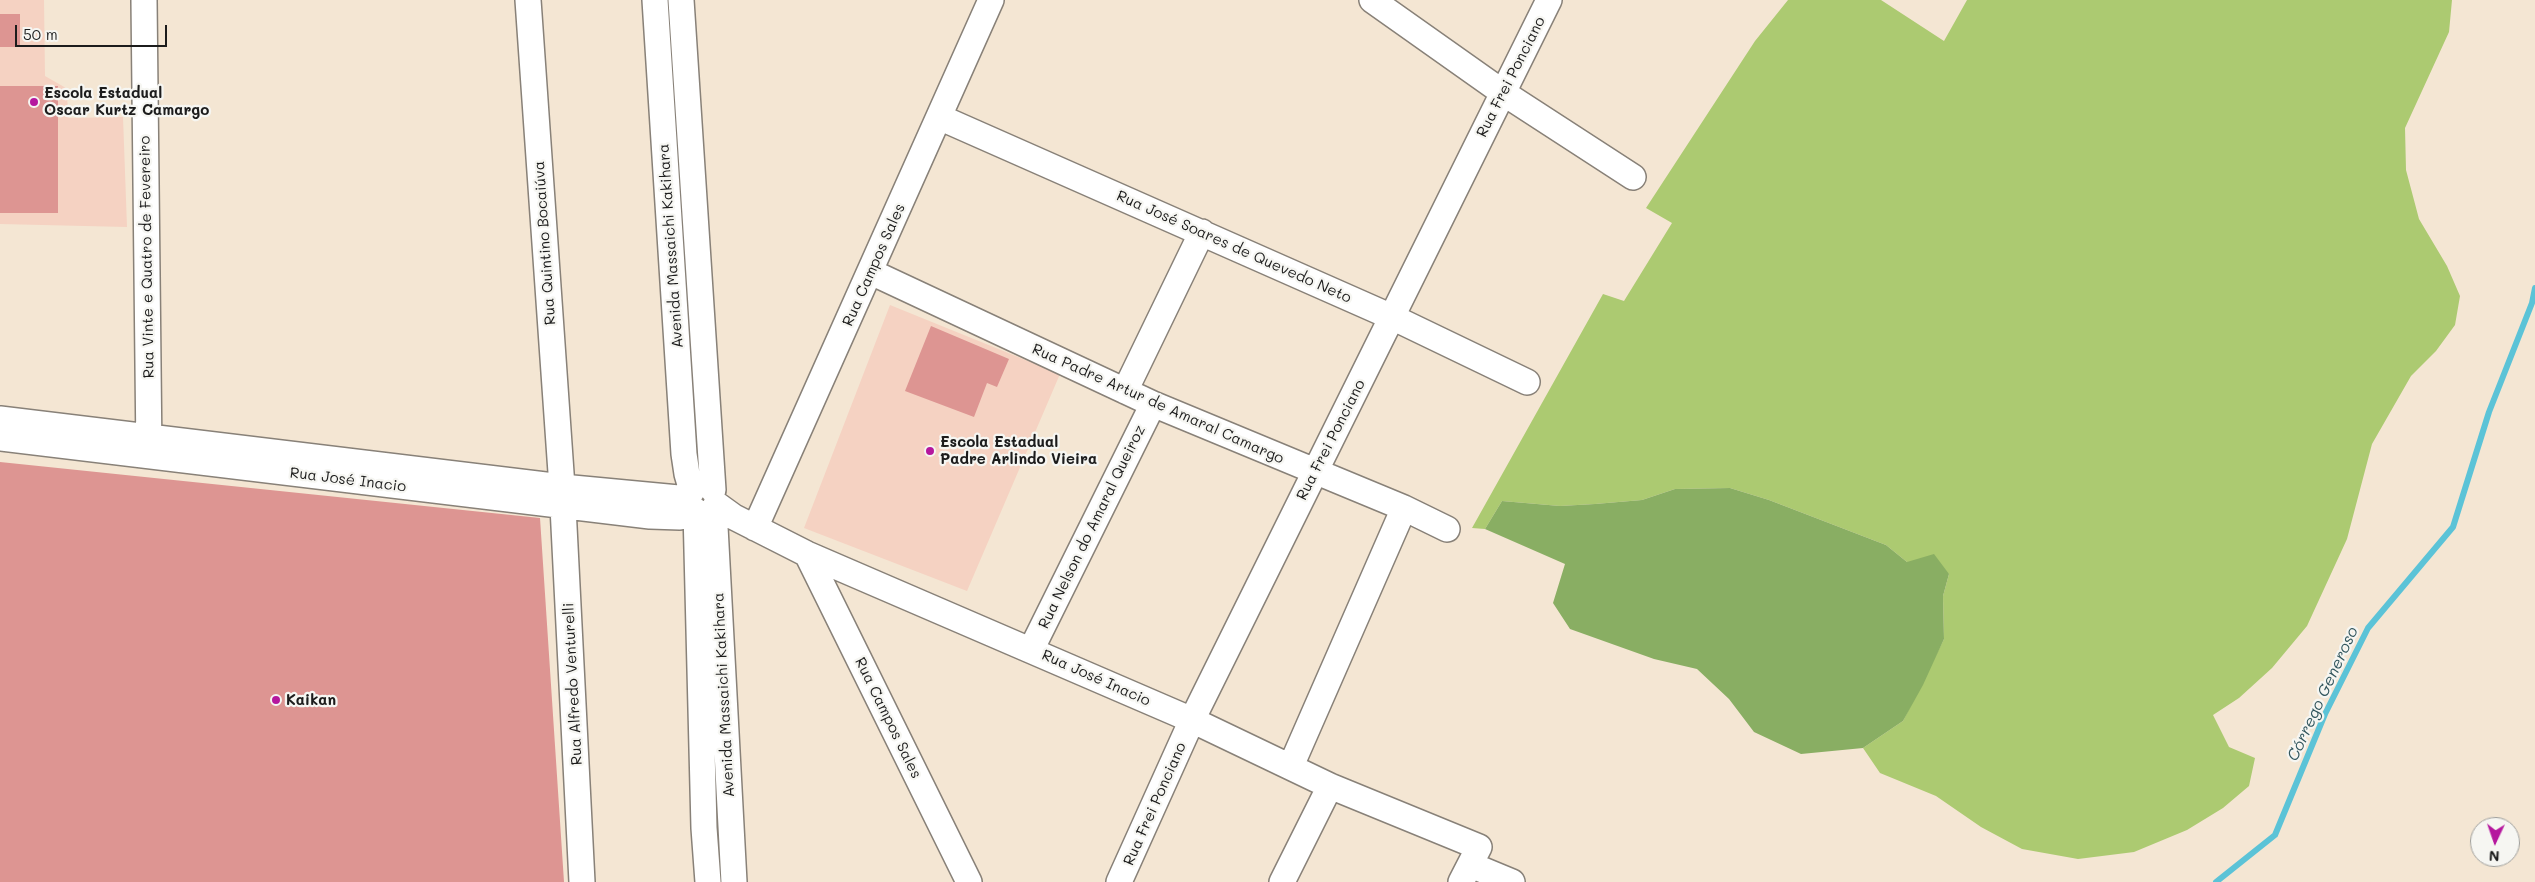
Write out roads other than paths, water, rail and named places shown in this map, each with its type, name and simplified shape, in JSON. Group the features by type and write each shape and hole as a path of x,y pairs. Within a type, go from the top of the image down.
{"street":[{"name":"Rua Vinte e Quatro de Fevereiro","path":"144,0 149,446"},
{"name":"Rua Quintino Bocaiúva","path":"528,0 563,497"},
{"name":"Avenida Massaichi Kakihara","path":"655,0 683,446 686,474 702,502 734,882"},
{"name":"Avenida Massaichi Kakihara","path":"681,0 708,442 702,502 704,828 708,882"},
{"name":"Rua Campos Sales","path":"755,528 991,0"},
{"path":"1372,0 1502,92 1633,177"},
{"name":"Rua Frei Ponciano","path":"1119,882 1192,720 1314,473 1394,318 1502,92 1549,0"},
{"name":"Rua José Soares de Quevedo Neto","path":"939,117 1394,318 1527,382"},
{"path":"1125,392 1202,232"},
{"name":"Rua Padre Artur de Amaral Camargo","path":"871,272 1125,392 1314,473 1404,508 1447,529"},
{"name":"Rua Nelson do Amaral Queiroz","path":"1031,650 1153,404"},
{"name":"Rua José Inacio","path":"0,419 149,446 563,497 702,502 807,554 1192,720 1291,766 1470,865 1512,882"},
{"name":"Rua José Inacio","path":"0,438 149,446"},
{"name":"Rua Alfredo Venturelli","path":"563,497 582,882"},
{"path":"1291,766 1404,508"},
{"name":"Rua Campos Sales","path":"807,554 969,882"},
{"path":"1282,882 1330,786"}],"waterway":[{"name":"Córrego Generoso","path":"2216,882 2275,835 2325,714 2368,628 2453,527 2489,412 2532,303 2535,288"}],"place":[{"name":"Escola Estadual Oscar Kurtz Camargo","path":"34,102"},
{"name":"Escola Estadual Padre Arlindo Vieira","path":"930,451"},
{"name":"Kaikan","path":"276,700"}]}
